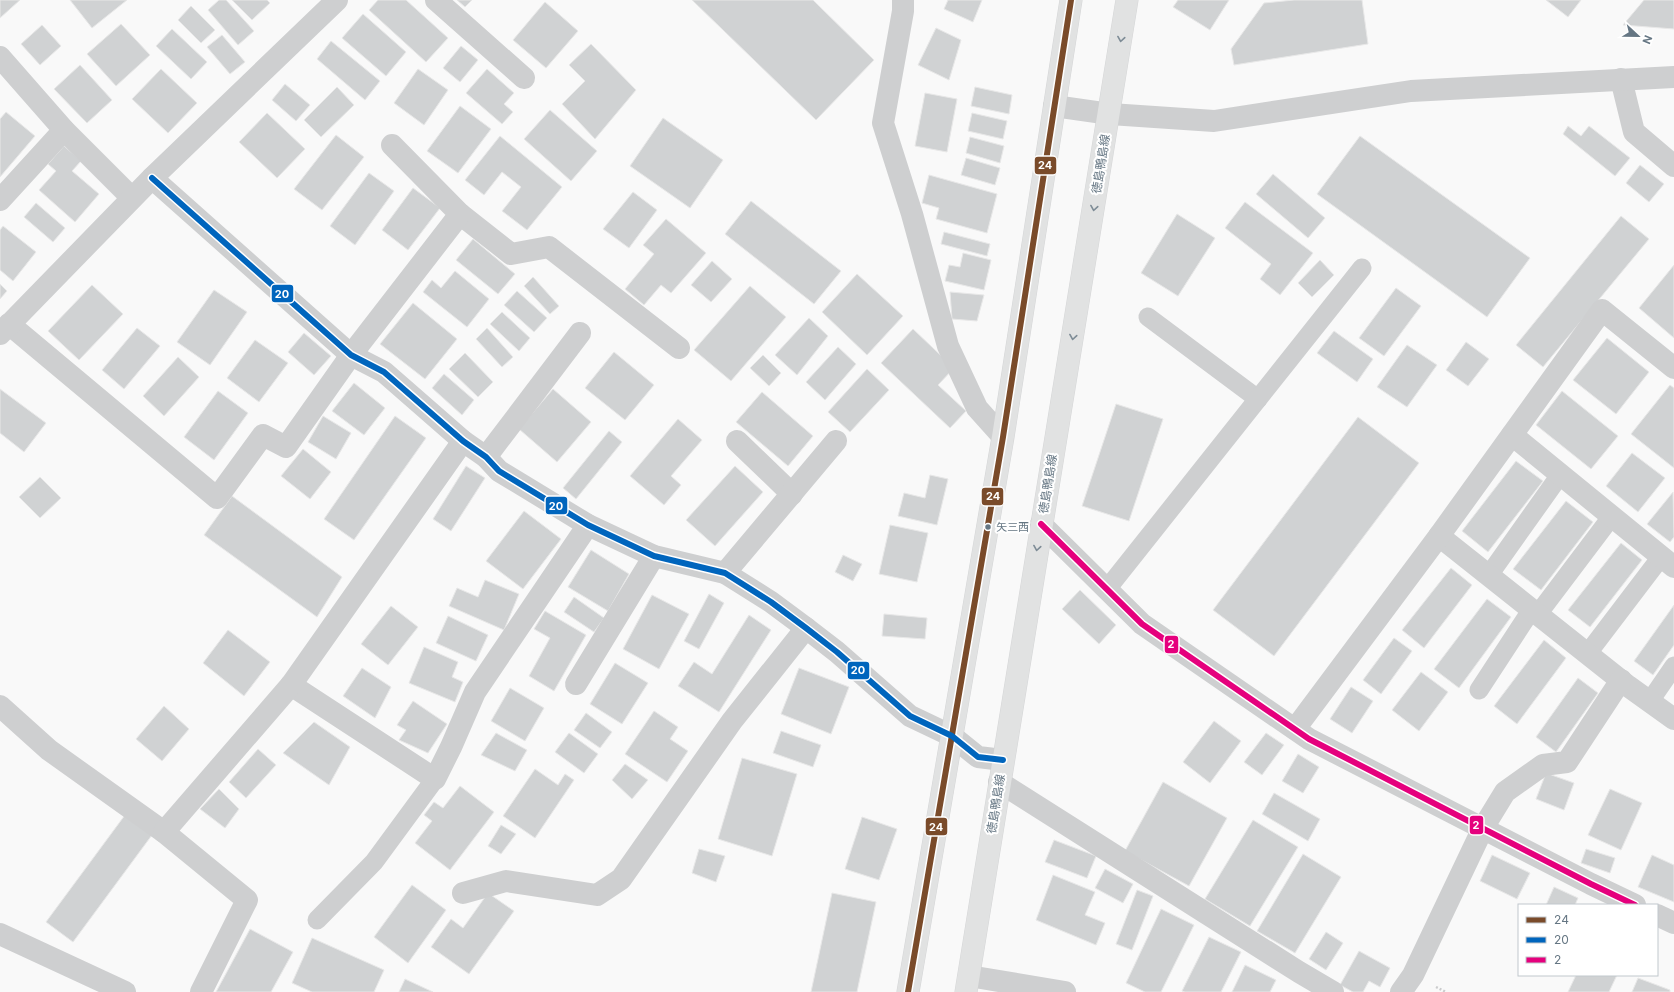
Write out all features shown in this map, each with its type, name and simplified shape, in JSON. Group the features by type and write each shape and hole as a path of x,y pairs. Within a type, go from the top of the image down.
{"main road":[{"path":"908,992 1003,438 1071,0"},
{"name":"徳島鴨島線","path":"967,984 1041,524 1110,114 1127,0"}],"street":[{"path":"337,0 152,178 5,329 217,498 263,435 286,447 351,355 460,214"},
{"path":"436,0 524,78"},
{"path":"903,0 903,11 883,123 912,214 948,346 977,408 1003,438"},
{"path":"0,57 64,130 132,198"},
{"path":"1054,106 1110,114 1214,121 1412,91 1674,77"},
{"path":"1621,79 1634,132 1674,166"},
{"path":"0,200 64,130"},
{"path":"392,145 460,214 511,254 549,247 679,348"},
{"path":"152,178 351,355 384,372 463,441 486,457 499,471 588,525 654,556 725,573 770,602 806,628 837,652 910,716 952,736 978,757 1003,760"},
{"path":"1295,729 1439,536 1602,310 1674,368"},
{"path":"486,457 580,333"},
{"path":"1512,435 1668,562"},
{"path":"164,832 291,685 463,441"},
{"path":"737,441 792,494"},
{"path":"725,573 836,441"},
{"path":"1041,524 1142,624 1309,738 1591,884 1633,904"},
{"path":"291,685 435,779 451,747 474,692 588,525"},
{"path":"1439,536 1621,680 1674,719"},
{"path":"576,684 654,556"},
{"path":"463,893 506,881 597,895 621,879 732,720 806,628"},
{"path":"1401,992 1413,975 1483,828 1505,792 1543,765 1567,762 1621,680"},
{"path":"0,706 49,750 164,832 246,900 201,992"},
{"path":"999,782 1333,992"},
{"path":"1658,915 1674,923"},
{"path":"0,934 125,992"},
{"path":"967,984 1066,992"}],"lane":[{"path":"1107,589 1362,268"},
{"path":"1148,316 1258,399"},
{"path":"1489,575 1560,475"},
{"path":"1479,690 1535,612 1612,516"},
{"path":"1588,653 1668,562"},
{"path":"1650,701 1674,666"},
{"path":"317,920 374,862 435,779"}],"building":[{"path":"0,0 20,0 0,18"},
{"path":"70,0 127,0 92,28"},
{"path":"219,0 226,0 254,31 238,45 208,10"},
{"path":"232,0 267,0 270,3 252,20"},
{"path":"378,0 406,0 448,38 426,62 369,10"},
{"path":"457,0 472,0 465,7"},
{"path":"692,0 813,0 874,60 816,120"},
{"path":"948,0 982,0 973,22 944,9"},
{"path":"1178,0 1229,0 1210,30 1173,7"},
{"path":"1294,0 1362,0 1368,44 1234,65 1231,49 1264,3"},
{"path":"1546,0 1581,0 1568,17"},
{"path":"1644,0 1674,0 1674,29 1623,25"},
{"path":"545,2 578,31 546,68 513,40"},
{"path":"191,6 215,30 201,43 178,20"},
{"path":"363,14 406,52 386,76 342,38"},
{"path":"121,24 150,55 116,86 87,54"},
{"path":"42,25 61,46 40,65 21,44"},
{"path":"936,28 961,40 949,80 918,65"},
{"path":"172,29 207,62 191,79 156,46"},
{"path":"222,35 245,62 230,74 207,47"},
{"path":"331,41 380,81 365,100 317,59"},
{"path":"591,44 636,90 595,139 562,104 585,81 569,65"},
{"path":"461,46 478,60 460,82 443,68"},
{"path":"80,65 112,100 87,123 54,89"},
{"path":"161,69 197,103 168,133 132,99"},
{"path":"418,69 448,90 424,125 394,103"},
{"path":"487,69 514,93 504,104 513,112 502,124 466,93"},
{"path":"285,84 310,105 296,121 272,100"},
{"path":"337,87 354,105 321,137 304,120"},
{"path":"975,87 1012,95 1009,114 971,106"},
{"path":"925,93 957,99 947,152 915,146"},
{"path":"460,106 491,129 458,173 427,151"},
{"path":"550,110 597,151 571,181 524,139"},
{"path":"6,112 35,136 0,177 0,119"},
{"path":"267,113 305,149 277,178 239,142"},
{"path":"972,113 1007,121 1003,139 968,131"},
{"path":"663,118 723,160 690,208 630,166"},
{"path":"1568,126 1581,136 1589,126 1630,158 1615,176 1563,134"},
{"path":"336,135 364,157 322,210 294,189"},
{"path":"500,136 562,187 527,230 502,211 521,187 502,172 484,195 465,180"},
{"path":"1360,136 1530,258 1487,317 1317,194"},
{"path":"970,137 1004,146 1000,163 966,153"},
{"path":"64,146 81,161 72,171 99,194 75,222 39,190 56,171 48,164"},
{"path":"966,158 1000,168 995,185 961,175"},
{"path":"1640,165 1664,184 1649,202 1626,183"},
{"path":"369,173 394,191 355,245 330,226"},
{"path":"1273,174 1325,218 1308,238 1256,194"},
{"path":"929,175 997,194 987,233 936,219 939,208 922,203"},
{"path":"413,188 440,208 408,250 382,230"},
{"path":"633,192 657,210 629,248 603,229"},
{"path":"751,201 841,271 814,304 725,234"},
{"path":"1245,202 1313,253 1280,295 1260,279 1271,264 1225,228"},
{"path":"36,203 65,228 53,242 24,217"},
{"path":"1177,214 1215,238 1178,296 1141,273"},
{"path":"1621,216 1649,239 1543,367 1516,345"},
{"path":"666,219 706,253 671,293 661,285 644,305 625,289 654,254 643,245"},
{"path":"3,226 36,252 13,281 0,270 0,230"},
{"path":"944,232 990,244 987,256 941,244"},
{"path":"473,239 515,274 498,294 456,260"},
{"path":"963,253 991,260 984,290 945,281 949,265 960,267"},
{"path":"1320,260 1334,275 1312,297 1298,283"},
{"path":"712,261 732,279 711,302 691,285"},
{"path":"1674,265 1674,338 1639,308"},
{"path":"455,271 489,299 467,327 423,292 432,280 441,288"},
{"path":"857,274 903,316 867,355 822,312"},
{"path":"533,277 559,306 550,314 524,286"},
{"path":"0,284 7,291 0,299"},
{"path":"92,285 123,314 79,360 48,331"},
{"path":"750,286 786,317 731,381 694,350"},
{"path":"1396,288 1421,306 1384,356 1359,338"},
{"path":"214,290 247,312 210,365 177,342"},
{"path":"517,291 547,318 534,332 504,305"},
{"path":"950,292 984,295 977,321 952,319"},
{"path":"413,303 457,339 425,379 380,344"},
{"path":"502,312 530,338 519,351 490,324"},
{"path":"809,318 828,336 797,375 775,355"},
{"path":"137,328 160,346 124,389 102,370"},
{"path":"487,328 513,357 502,367 476,339"},
{"path":"913,329 954,368 938,385 966,411 950,428 881,363"},
{"path":"1334,331 1373,359 1357,382 1317,353"},
{"path":"304,333 331,356 314,375 288,352"},
{"path":"1607,338 1649,372 1616,414 1573,380"},
{"path":"255,340 288,363 259,402 227,378"},
{"path":"1466,342 1489,359 1468,386 1446,370"},
{"path":"1407,345 1437,365 1407,407 1377,387"},
{"path":"838,347 856,364 825,400 806,382"},
{"path":"614,352 654,385 625,420 585,388"},
{"path":"465,353 493,382 478,397 449,369"},
{"path":"763,355 781,373 769,386 750,368"},
{"path":"178,357 199,377 164,416 143,396"},
{"path":"867,369 889,390 850,432 828,412"},
{"path":"444,374 474,400 462,415 432,388"},
{"path":"354,383 385,408 364,435 332,411"},
{"path":"1670,385 1674,388 1674,468 1631,434"},
{"path":"0,389 46,423 24,452 0,433"},
{"path":"553,389 591,422 557,462 519,429"},
{"path":"218,391 248,413 214,460 184,437"},
{"path":"1562,391 1618,436 1591,469 1536,425"},
{"path":"762,392 813,436 788,466 736,422"},
{"path":"1116,404 1163,419 1129,521 1082,506"},
{"path":"323,416 351,433 336,459 308,442"},
{"path":"395,416 426,438 354,540 324,519"},
{"path":"1358,417 1419,463 1274,656 1213,610"},
{"path":"678,419 702,440 671,476 681,485 664,505 630,476"},
{"path":"609,431 622,442 576,499 563,488"},
{"path":"303,449 331,472 310,499 281,476"},
{"path":"1632,453 1665,478 1638,512 1606,486"},
{"path":"1516,461 1543,481 1488,552 1462,531"},
{"path":"466,466 485,478 451,531 433,519"},
{"path":"735,466 763,492 715,546 686,520"},
{"path":"930,475 948,479 937,525 898,516 904,493 925,498"},
{"path":"40,477 61,498 40,518 19,497"},
{"path":"1673,492 1674,537 1670,542 1647,524"},
{"path":"232,496 342,577 317,617 204,535"},
{"path":"1566,501 1593,522 1541,590 1513,569"},
{"path":"524,511 561,539 523,589 486,561"},
{"path":"890,525 928,533 917,582 879,574"},
{"path":"1621,543 1642,560 1590,627 1568,610"},
{"path":"591,550 629,574 608,611 568,587"},
{"path":"843,555 862,564 853,581 835,572"},
{"path":"1451,568 1472,585 1424,648 1402,630"},
{"path":"485,580 519,594 504,630 449,606 457,588 478,597"},
{"path":"1080,590 1116,625 1099,644 1062,609"},
{"path":"709,594 724,603 699,649 684,641"},
{"path":"652,595 689,614 659,669 623,649"},
{"path":"574,597 604,618 594,632 564,612"},
{"path":"1487,599 1511,617 1459,688 1434,669"},
{"path":"1674,605 1674,645 1653,675 1634,661"},
{"path":"391,606 418,627 388,665 361,644"},
{"path":"545,611 586,635 554,691 529,676 550,638 534,629"},
{"path":"884,614 927,618 925,639 882,636"},
{"path":"749,615 771,630 719,712 678,686 694,662 712,674"},
{"path":"448,616 488,635 476,661 436,643"},
{"path":"228,630 270,662 244,696 203,663"},
{"path":"1394,638 1412,651 1381,694 1363,680"},
{"path":"1544,640 1566,658 1517,724 1494,706"},
{"path":"424,647 458,662 452,677 463,682 455,702 409,683"},
{"path":"615,663 648,683 622,724 590,704"},
{"path":"362,668 391,687 375,718 343,696"},
{"path":"799,668 849,687 831,734 781,714"},
{"path":"1421,672 1448,692 1419,731 1392,710"},
{"path":"1578,678 1598,693 1556,752 1536,737"},
{"path":"1351,687 1373,701 1352,733 1330,719"},
{"path":"510,688 544,708 525,741 491,721"},
{"path":"413,701 447,724 428,753 399,740 406,730 397,725"},
{"path":"164,706 189,729 162,761 136,739"},
{"path":"654,711 678,727 670,739 688,751 667,782 625,754"},
{"path":"586,713 612,732 600,748 574,730"},
{"path":"1214,721 1241,741 1210,783 1183,762"},
{"path":"314,722 350,747 329,785 283,753"},
{"path":"781,731 821,745 813,767 773,753"},
{"path":"496,733 527,750 515,771 481,755"},
{"path":"569,733 598,754 584,773 555,752"},
{"path":"1266,733 1284,745 1262,775 1244,762"},
{"path":"258,749 276,765 246,798 229,782"},
{"path":"1298,754 1319,767 1303,793 1282,781"},
{"path":"742,758 797,774 772,856 718,839"},
{"path":"625,764 648,780 632,799 612,780"},
{"path":"535,769 558,785 565,774 574,780 535,838 503,816"},
{"path":"1546,773 1574,783 1564,810 1536,799"},
{"path":"1163,782 1227,818 1189,886 1125,851"},
{"path":"460,786 494,812 450,870 415,843 432,821 424,815 434,802 443,808"},
{"path":"219,789 239,809 225,828 200,809"},
{"path":"1610,789 1642,803 1621,850 1588,835"},
{"path":"1274,793 1320,819 1308,841 1262,814"},
{"path":"125,815 152,835 73,942 46,922"},
{"path":"862,817 897,829 879,880 845,869"},
{"path":"1253,820 1298,847 1250,926 1205,899"},
{"path":"501,825 516,834 501,854 488,846"},
{"path":"1054,840 1096,856 1087,878 1045,862"},
{"path":"699,849 725,856 716,882 692,873"},
{"path":"1586,849 1615,858 1610,873 1581,863"},
{"path":"1303,854 1341,877 1295,953 1257,931"},
{"path":"1492,855 1530,873 1517,899 1480,881"},
{"path":"1652,855 1674,865 1674,902 1638,887"},
{"path":"1105,869 1133,884 1123,903 1095,888"},
{"path":"1053,875 1095,892 1085,915 1105,923 1096,945 1036,920"},
{"path":"412,885 446,910 408,963 374,937"},
{"path":"1554,887 1578,898 1575,904 1546,904"},
{"path":"1137,890 1153,896 1132,950 1116,944"},
{"path":"488,893 514,911 469,974 431,947 451,919 463,928"},
{"path":"832,893 876,902 857,992 811,992"},
{"path":"1161,909 1194,925 1161,992 1145,992 1126,983"},
{"path":"250,929 293,952 271,992 216,992"},
{"path":"1326,932 1343,943 1326,970 1309,959"},
{"path":"1209,937 1241,952 1221,992 1182,991"},
{"path":"312,938 384,970 374,992 312,992 292,983"},
{"path":"1359,951 1390,968 1380,987 1369,981 1363,992 1353,992 1340,985"},
{"path":"1245,965 1276,980 1270,992 1232,992"},
{"path":"1576,976 1617,976 1609,992 1568,992"},
{"path":"1638,978 1670,990 1670,992 1632,992"},
{"path":"405,979 433,992 399,992"}],"transit line":[{"name":"24","path":"908,992 1003,437 1071,0"},
{"name":"20","path":"152,178 351,355 384,372 463,441 486,457 499,471 588,525 654,556 725,573 771,602 806,628 837,652 910,716 952,736 978,757 1003,760"},
{"name":"2","path":"1041,524 1142,624 1309,739 1633,904"}],"place":[{"name":"矢三西","path":"988,527"}]}
